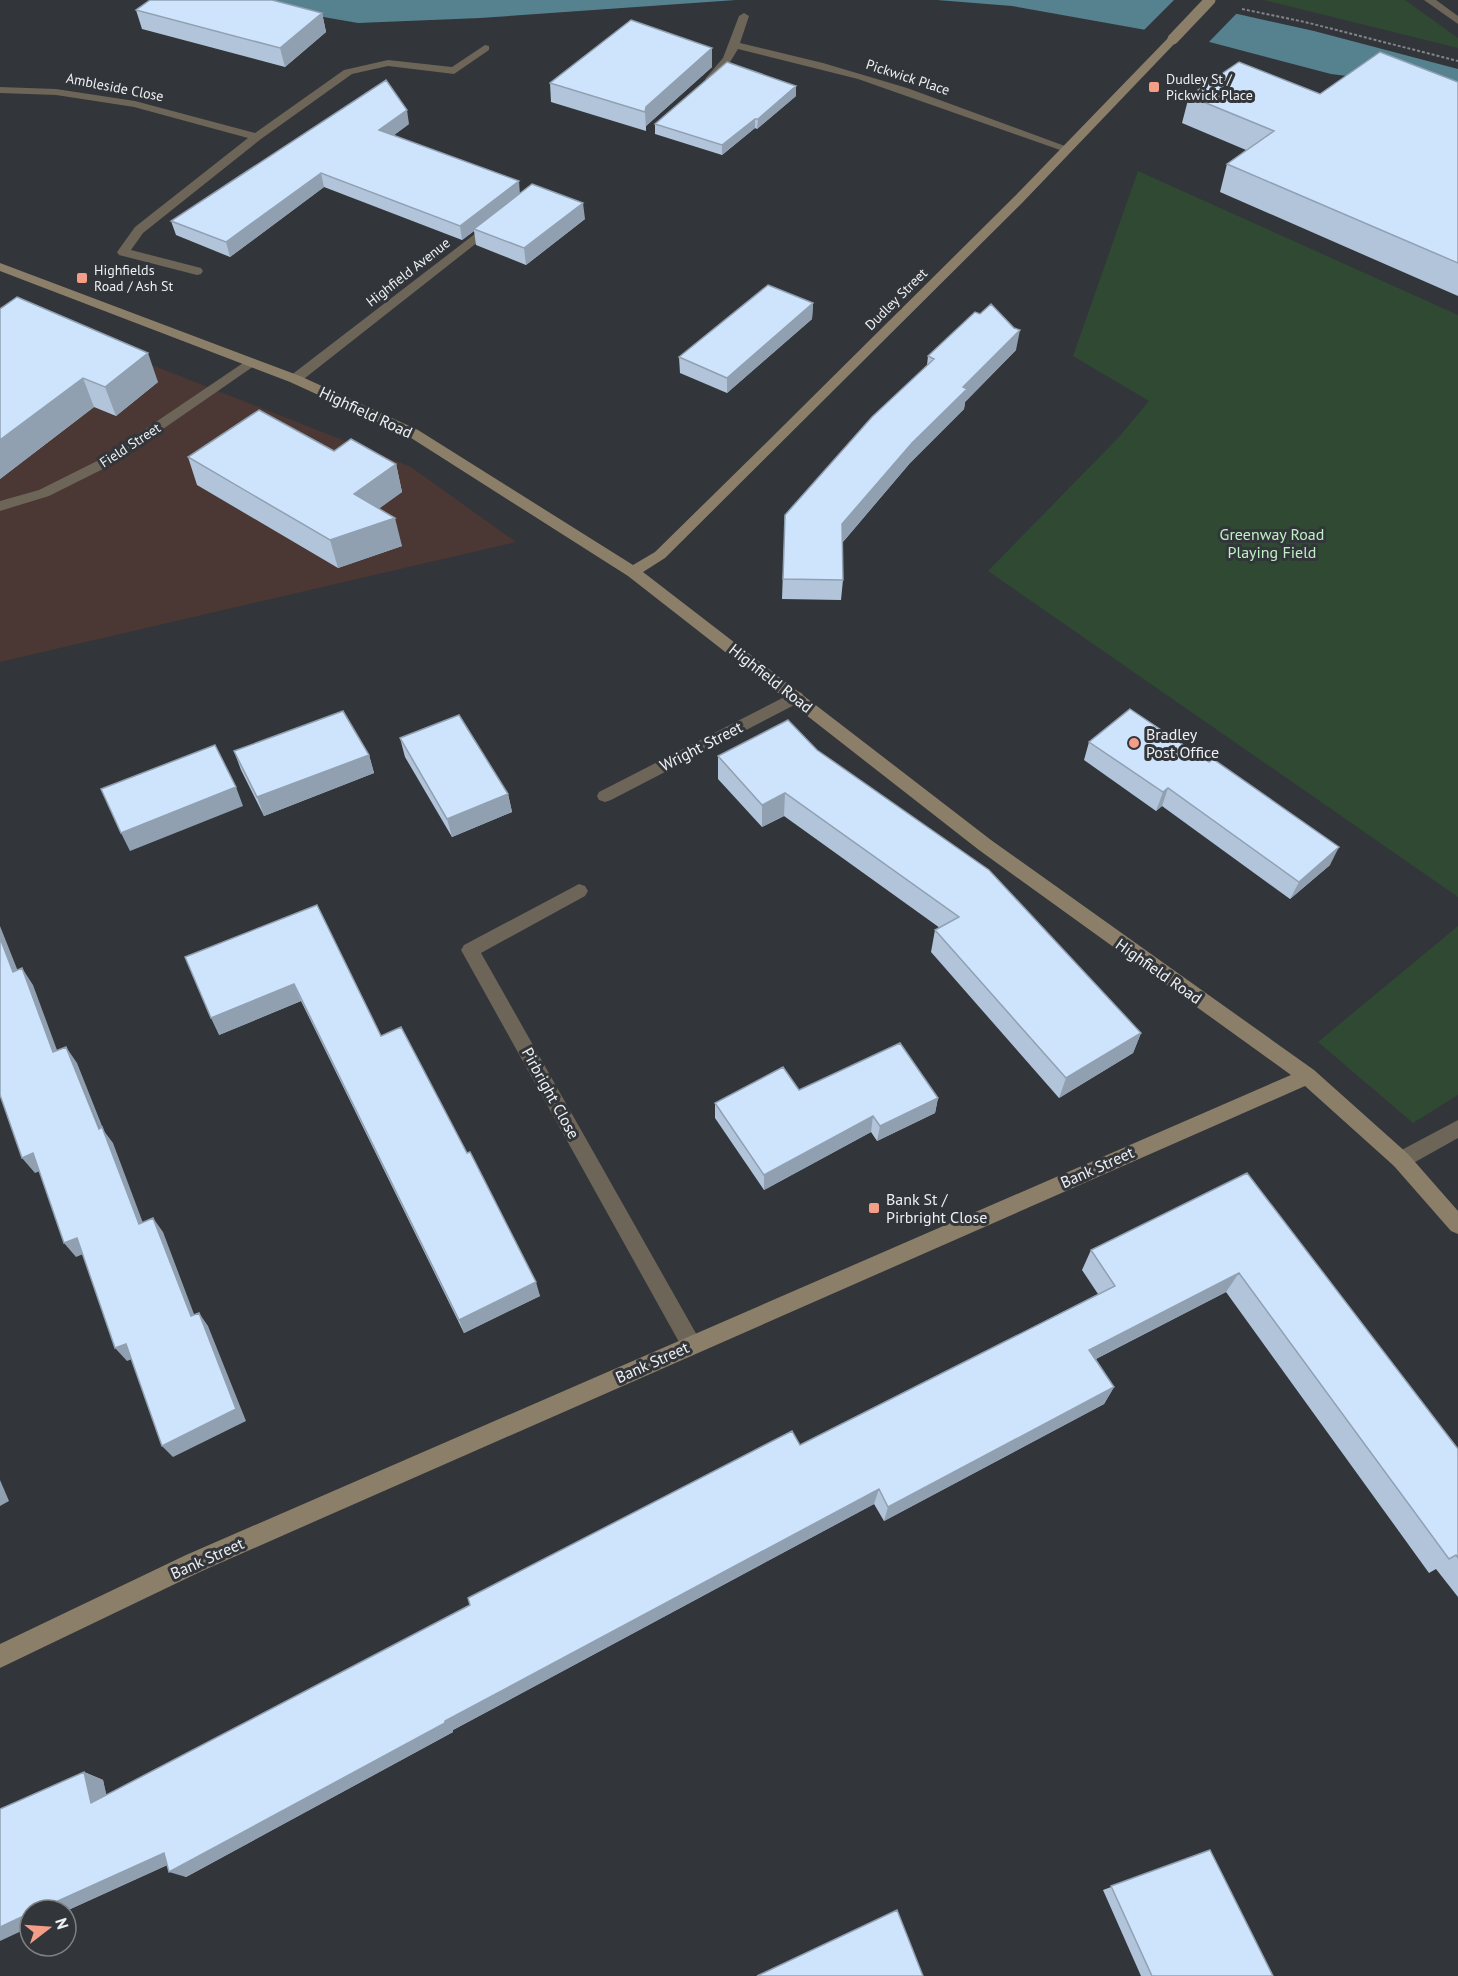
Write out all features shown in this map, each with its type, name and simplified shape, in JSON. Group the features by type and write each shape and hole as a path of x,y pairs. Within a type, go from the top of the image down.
{"street":[{"name":"Dudley Street","path":"633,572 660,555 677,539 1067,148 1210,0"},
{"path":"1429,0 1458,21"},
{"path":"700,87 724,66 735,45 744,16"},
{"name":"Pickwick Place","path":"735,45 779,53 889,85 1067,148"},
{"path":"197,271 123,252 139,230 257,137 348,72 388,63 454,71 485,48"},
{"name":"Ambleside Close","path":"0,90 56,92 135,104 257,137"},
{"name":"Highfield Avenue","path":"295,380 502,217"},
{"name":"Highfield Road","path":"0,267 295,380 413,433 633,572 985,845 1307,1076 1401,1160 1458,1225"},
{"name":"Field Street","path":"0,506 44,493 106,462 249,363"},
{"name":"Wright Street","path":"605,796 796,697"},
{"name":"Pirbright Close","path":"579,891 470,950 691,1344"},
{"name":"Bank Street","path":"0,1656 194,1563 1307,1076"},
{"path":"1401,1160 1458,1128"}],"path":[{"path":"1235,7 1305,22 1458,61"}],"shaded area":[{"path":"0,305 411,467 516,542 0,662"}],"green space":[{"path":"1264,0 1405,0 1458,38 1458,48"},
{"name":"Greenway Road Playing Field","path":"1138,171 1458,315 1458,897 988,571 1118,438 1149,401 1073,356"},
{"path":"1458,926 1458,1095 1413,1123 1318,1042"}],"water":[{"path":"225,0 736,0 480,18 358,23"},
{"path":"937,0 1175,0 1314,31 1458,69 1458,104 1371,79 1331,74 1202,40 1012,6"}],"pier":[{"path":"1174,0 1189,0 1239,11 1206,45 1141,33"}],"building":[{"path":"150,0 272,0 322,13 280,48 136,10"},
{"path":"631,20 712,48 646,107 645,112 550,83"},
{"path":"1380,52 1458,82 1458,263 1227,164 1274,131 1189,96 1239,62 1320,94"},
{"path":"727,62 796,86 758,119 722,145 655,124"},
{"path":"386,80 407,110 379,130 519,181 460,226 321,173 226,242 171,221"},
{"path":"532,184 583,203 524,248 474,229"},
{"path":"768,285 813,303 727,378 679,357"},
{"path":"17,297 148,353 105,387 83,378 0,440 0,309"},
{"path":"991,304 1014,328 1020,330 963,387 967,389 912,443 842,524 843,580 783,579 785,515 872,417 934,359 928,356 975,312 980,314"},
{"path":"259,410 334,451 351,439 396,464 354,494 395,518 330,540 188,457"},
{"path":"1130,709 1209,762 1213,759 1339,847 1299,882 1168,788 1163,792 1089,742"},
{"path":"343,711 369,755 257,797 234,751"},
{"path":"459,715 508,794 447,819 400,738"},
{"path":"788,720 817,750 989,870 1141,1033 1066,1078 935,930 959,917 785,793 762,805 718,756"},
{"path":"215,745 236,787 121,833 101,789"},
{"path":"317,905 381,1036 401,1027 467,1153 470,1152 536,1282 459,1320 294,984 211,1018 185,957"},
{"path":"0,938 13,972 22,968 53,1052 66,1047 99,1129 102,1127 139,1224 153,1218 191,1316 199,1313 236,1409 162,1446 126,1344 115,1348 77,1238 64,1243 33,1153 22,1158 0,1095"},
{"path":"900,1043 938,1098 880,1126 873,1116 764,1175 715,1103 783,1067 799,1090"},
{"path":"1247,1173 1458,1449 1458,1558 1456,1555 1449,1559 1239,1273 1089,1350 1114,1387 888,1507 879,1489 445,1721 169,1872 164,1853 65,1898 18,1898 18,1919 0,1927 0,1809 84,1772 91,1803 470,1605 468,1598 792,1431 800,1445 1115,1286 1091,1250"},
{"path":"1210,1850 1273,1976 1152,1976 1111,1886"},
{"path":"897,1910 923,1976 757,1976"}],"place":[{"name":"Dudley St / Pickwick Place","path":"1154,87"},
{"name":"Highfields Road / Ash St","path":"82,278"},
{"name":"Bradley Post Office","path":"1134,743"},
{"name":"Bank St / Pirbright Close","path":"874,1208"}]}
